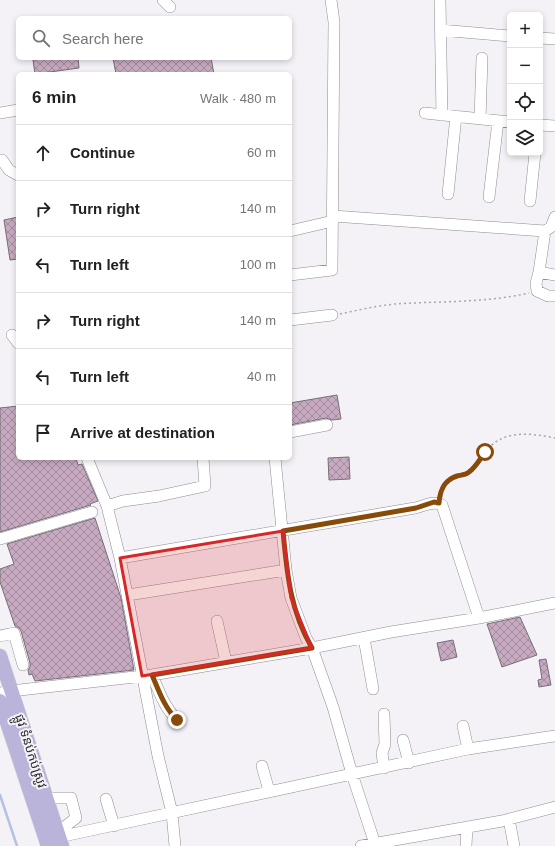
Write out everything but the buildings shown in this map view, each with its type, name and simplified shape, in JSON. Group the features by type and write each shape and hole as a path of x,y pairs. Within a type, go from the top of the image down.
{"main road":[{"name":"ផ្លូវ ទំនប់កប់ស្រូវ","path":"0,656 6,692 60,838"},
{"name":"ផ្លូវ ទំនប់កប់ស្រូវ","path":"0,701 48,846"}],"street":[{"path":"292,275 332,270 334,22 331,0"},
{"path":"440,0 442,115"},
{"path":"440,30 507,36"},
{"path":"543,38 555,39"},
{"path":"480,119 482,58"},
{"path":"0,113 16,110"},
{"path":"425,113 507,122"},
{"path":"448,194 456,116"},
{"path":"489,197 498,121"},
{"path":"543,125 555,126"},
{"path":"530,201 535,156"},
{"path":"0,160 2,160 9,170 16,173"},
{"path":"292,230 333,219 545,231 551,227 555,217"},
{"path":"545,231 536,283 537,291 548,296 555,296"},
{"path":"539,272 555,275"},
{"path":"292,320 332,315"},
{"path":"292,432 327,425"},
{"path":"88,460 107,506 147,675 146,690 158,756 172,813 175,846"},
{"path":"107,506 123,501 153,497 205,486 203,460"},
{"path":"275,460 286,570 291,598 306,638 312,648 333,707 352,774 375,844"},
{"path":"120,558 416,508 434,502 439,503 442,506 479,618"},
{"path":"0,539 92,512"},
{"path":"128,595 286,570"},
{"path":"6,692 147,675 312,648 391,632 479,618 555,603"},
{"path":"216,621 226,662"},
{"path":"0,636 14,633 23,665"},
{"path":"364,638 373,689"},
{"path":"147,675 170,714 177,720"},
{"path":"384,714 385,744 382,753 384,768"},
{"path":"463,726 468,749"},
{"path":"60,838 269,791 384,768 468,749 555,736"},
{"path":"403,740 409,762"},
{"path":"262,766 269,791"},
{"path":"46,798 71,798 76,818 60,838"},
{"path":"106,798 114,826"},
{"path":"362,846 509,819 555,808"},
{"path":"509,819 514,846"},
{"path":"466,846 467,827"}],"path":[{"path":"332,315 393,304 516,296 537,291"},
{"path":"439,503 440,494 444,484 451,478 467,474 475,467 485,452 498,441 515,434 538,435 555,438"}],"highlighted area":[{"path":"283,531 291,598 312,648 142,676 120,558"}],"waterway":[{"path":"0,795 17,846"}],"route":[{"path":"177,720 170,714 152,675 312,648 306,638 291,598 286,570 283,531 416,508 434,502 439,503 440,494 444,484 451,478 467,474 475,467 485,452"}]}
